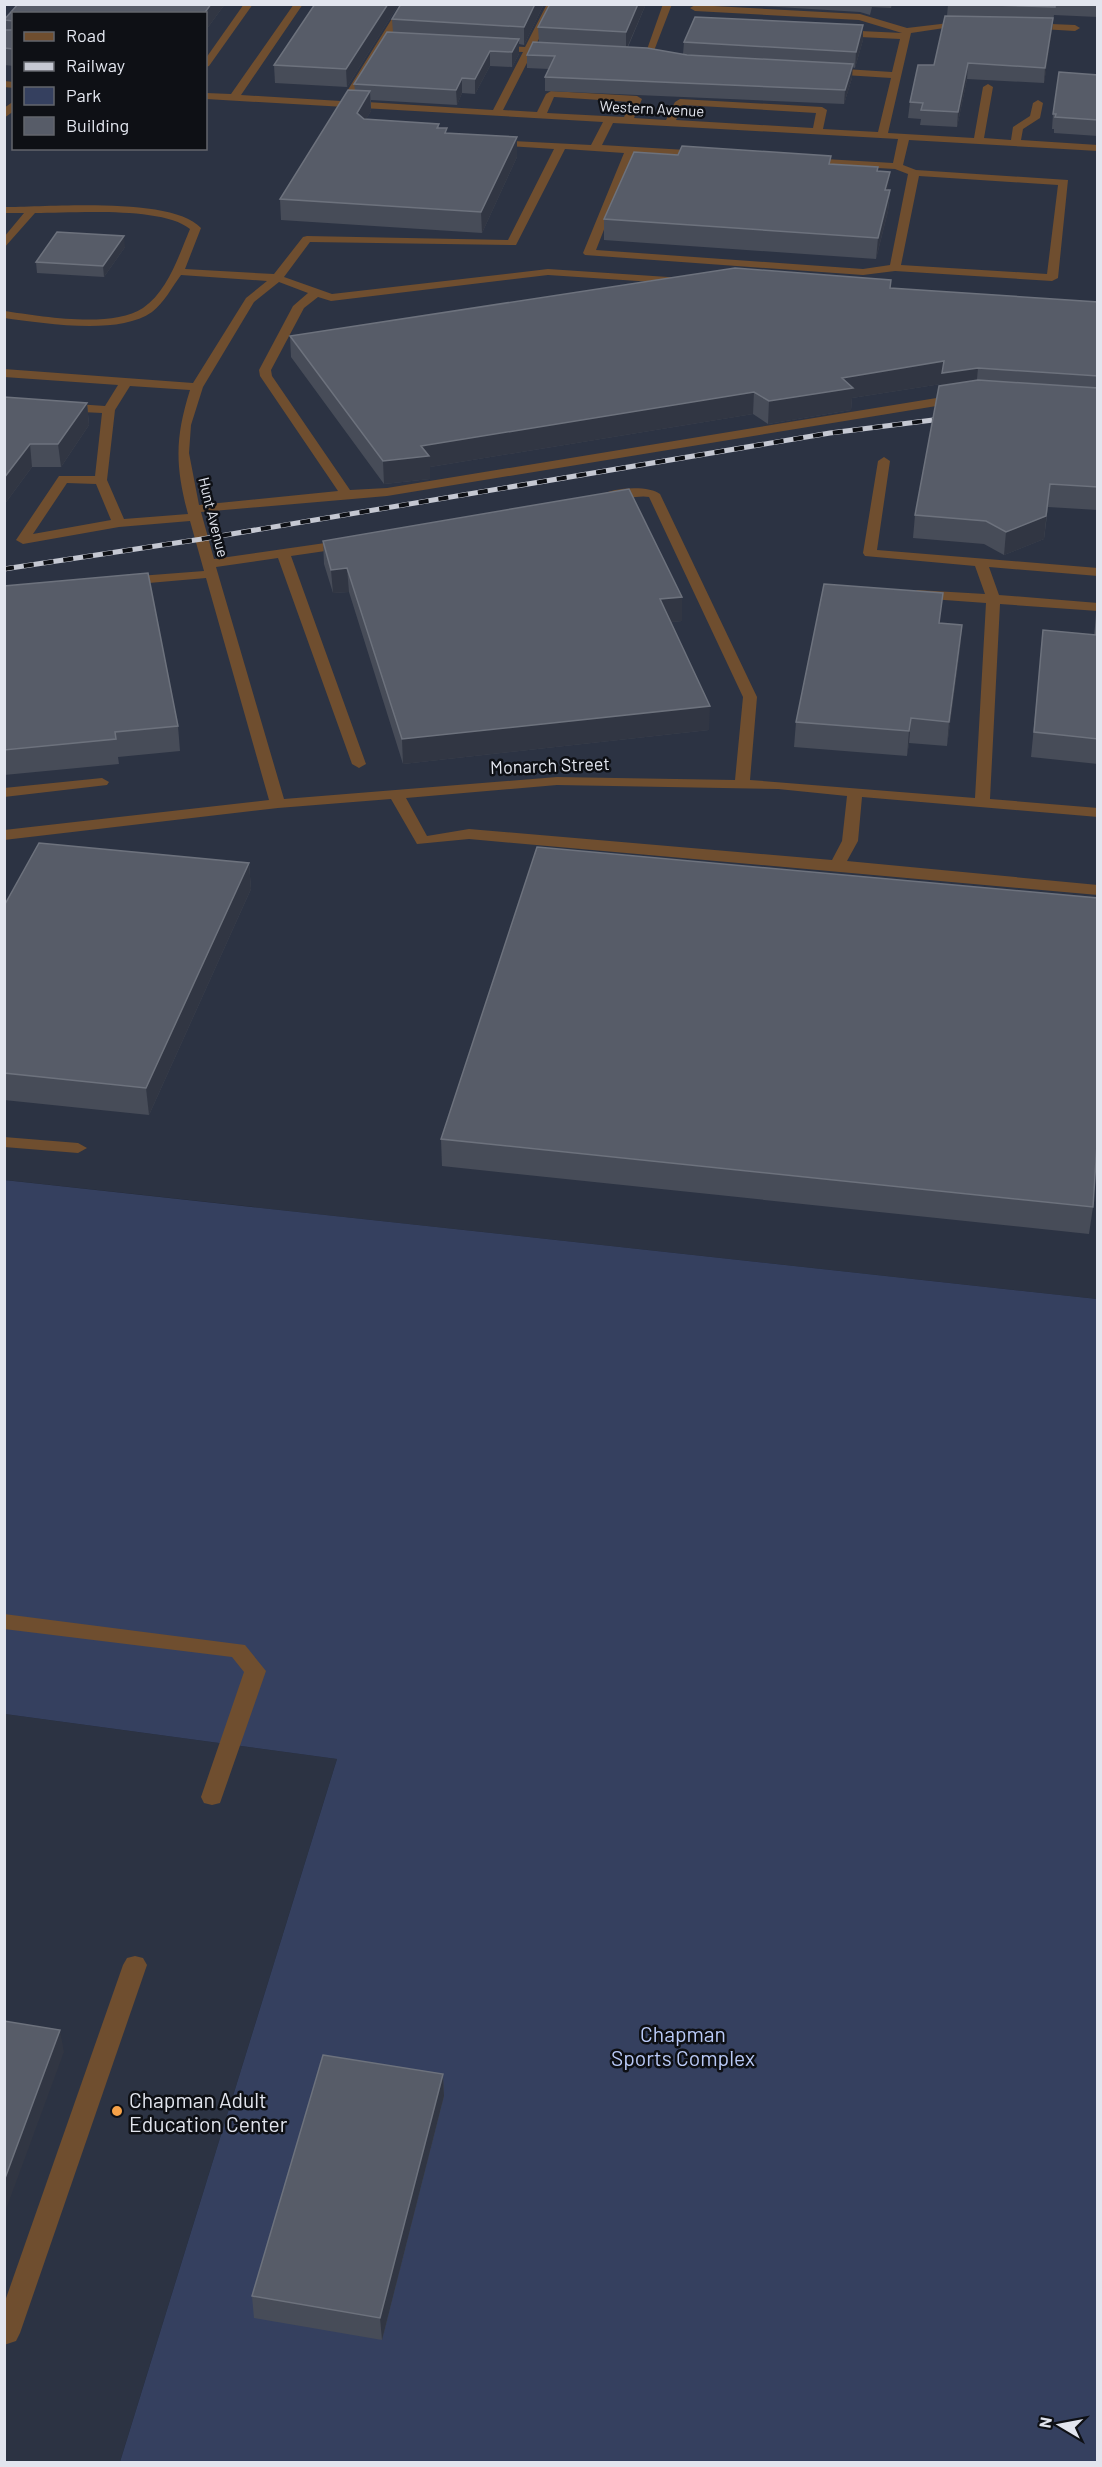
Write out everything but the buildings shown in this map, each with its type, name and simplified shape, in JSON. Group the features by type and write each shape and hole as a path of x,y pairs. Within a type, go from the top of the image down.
{"street":[{"path":"207,63 249,4"},
{"path":"234,98 299,4"},
{"path":"344,105 406,4"},
{"path":"496,114 552,4"},
{"path":"635,55 652,57 668,4"},
{"path":"695,8 860,17 906,34"},
{"path":"824,33 906,34 980,24"},
{"path":"1015,25 1075,28"},
{"path":"882,136 906,34"},
{"path":"383,42 394,42"},
{"path":"484,47 564,52"},
{"path":"815,70 896,75"},
{"path":"978,142 988,87"},
{"path":"540,116 550,94 638,99 628,122"},
{"name":"Western Avenue","path":"207,96 344,105 378,111 540,116 1098,148"},
{"path":"669,124 680,102 704,103 822,111 818,133"},
{"path":"1016,144 1018,127 1035,118 1038,103"},
{"path":"595,148 609,120"},
{"path":"897,166 904,138"},
{"path":"480,141 711,155"},
{"name":"Hunt Avenue","path":"278,804 194,513 183,453 185,425 197,387 250,300 277,278 307,239 512,243 561,146"},
{"path":"630,150 589,253 863,272 895,268 1052,278 1064,182 914,173 897,166 792,160"},
{"path":"895,268 914,173"},
{"path":"4,210 154,212 187,218 196,228 179,270 147,310 126,320 105,322 4,314"},
{"path":"4,245 33,210"},
{"path":"179,270 186,273 277,278 330,298 548,272 691,282"},
{"path":"316,293 299,306 265,370 272,386 346,494"},
{"path":"4,373 197,387"},
{"path":"119,523 101,480 109,410 126,382"},
{"path":"101,480 63,479 23,540 119,523 194,513 346,494 387,492 976,396"},
{"path":"47,406 109,410"},
{"path":"884,461 870,553 1098,572"},
{"path":"591,499 638,491 654,494 750,696 742,784"},
{"path":"114,582 210,569 355,542"},
{"path":"284,555 359,764"},
{"path":"981,564 993,599 982,803"},
{"path":"898,593 1098,608"},
{"name":"Monarch Street","path":"4,835 278,804 557,781 742,784 1098,813"},
{"path":"4,793 102,783"},
{"path":"837,866 850,841 855,792"},
{"path":"396,794 422,841 469,834 1098,890"},
{"path":"4,1142 78,1148"},
{"path":"4,1621 238,1650 255,1671 212,1797"},
{"path":"4,2333 7,2333 135,1965"}],"shaded area":[{"path":"5,5 1097,5 1097,1299 5,1180"},
{"name":"Chapman Adult Education Center","path":"5,1714 337,1759 120,2462 5,2462"}],"green space":[{"name":"Chapman Sports Complex","path":"4,1180 1097,1299 1097,2462 120,2462 337,1759 5,1714"}],"railway":[{"path":"4,569 202,539 830,433 949,418"}],"place":[{"name":"Chapman Adult Education Center","path":"117,2111"}]}
